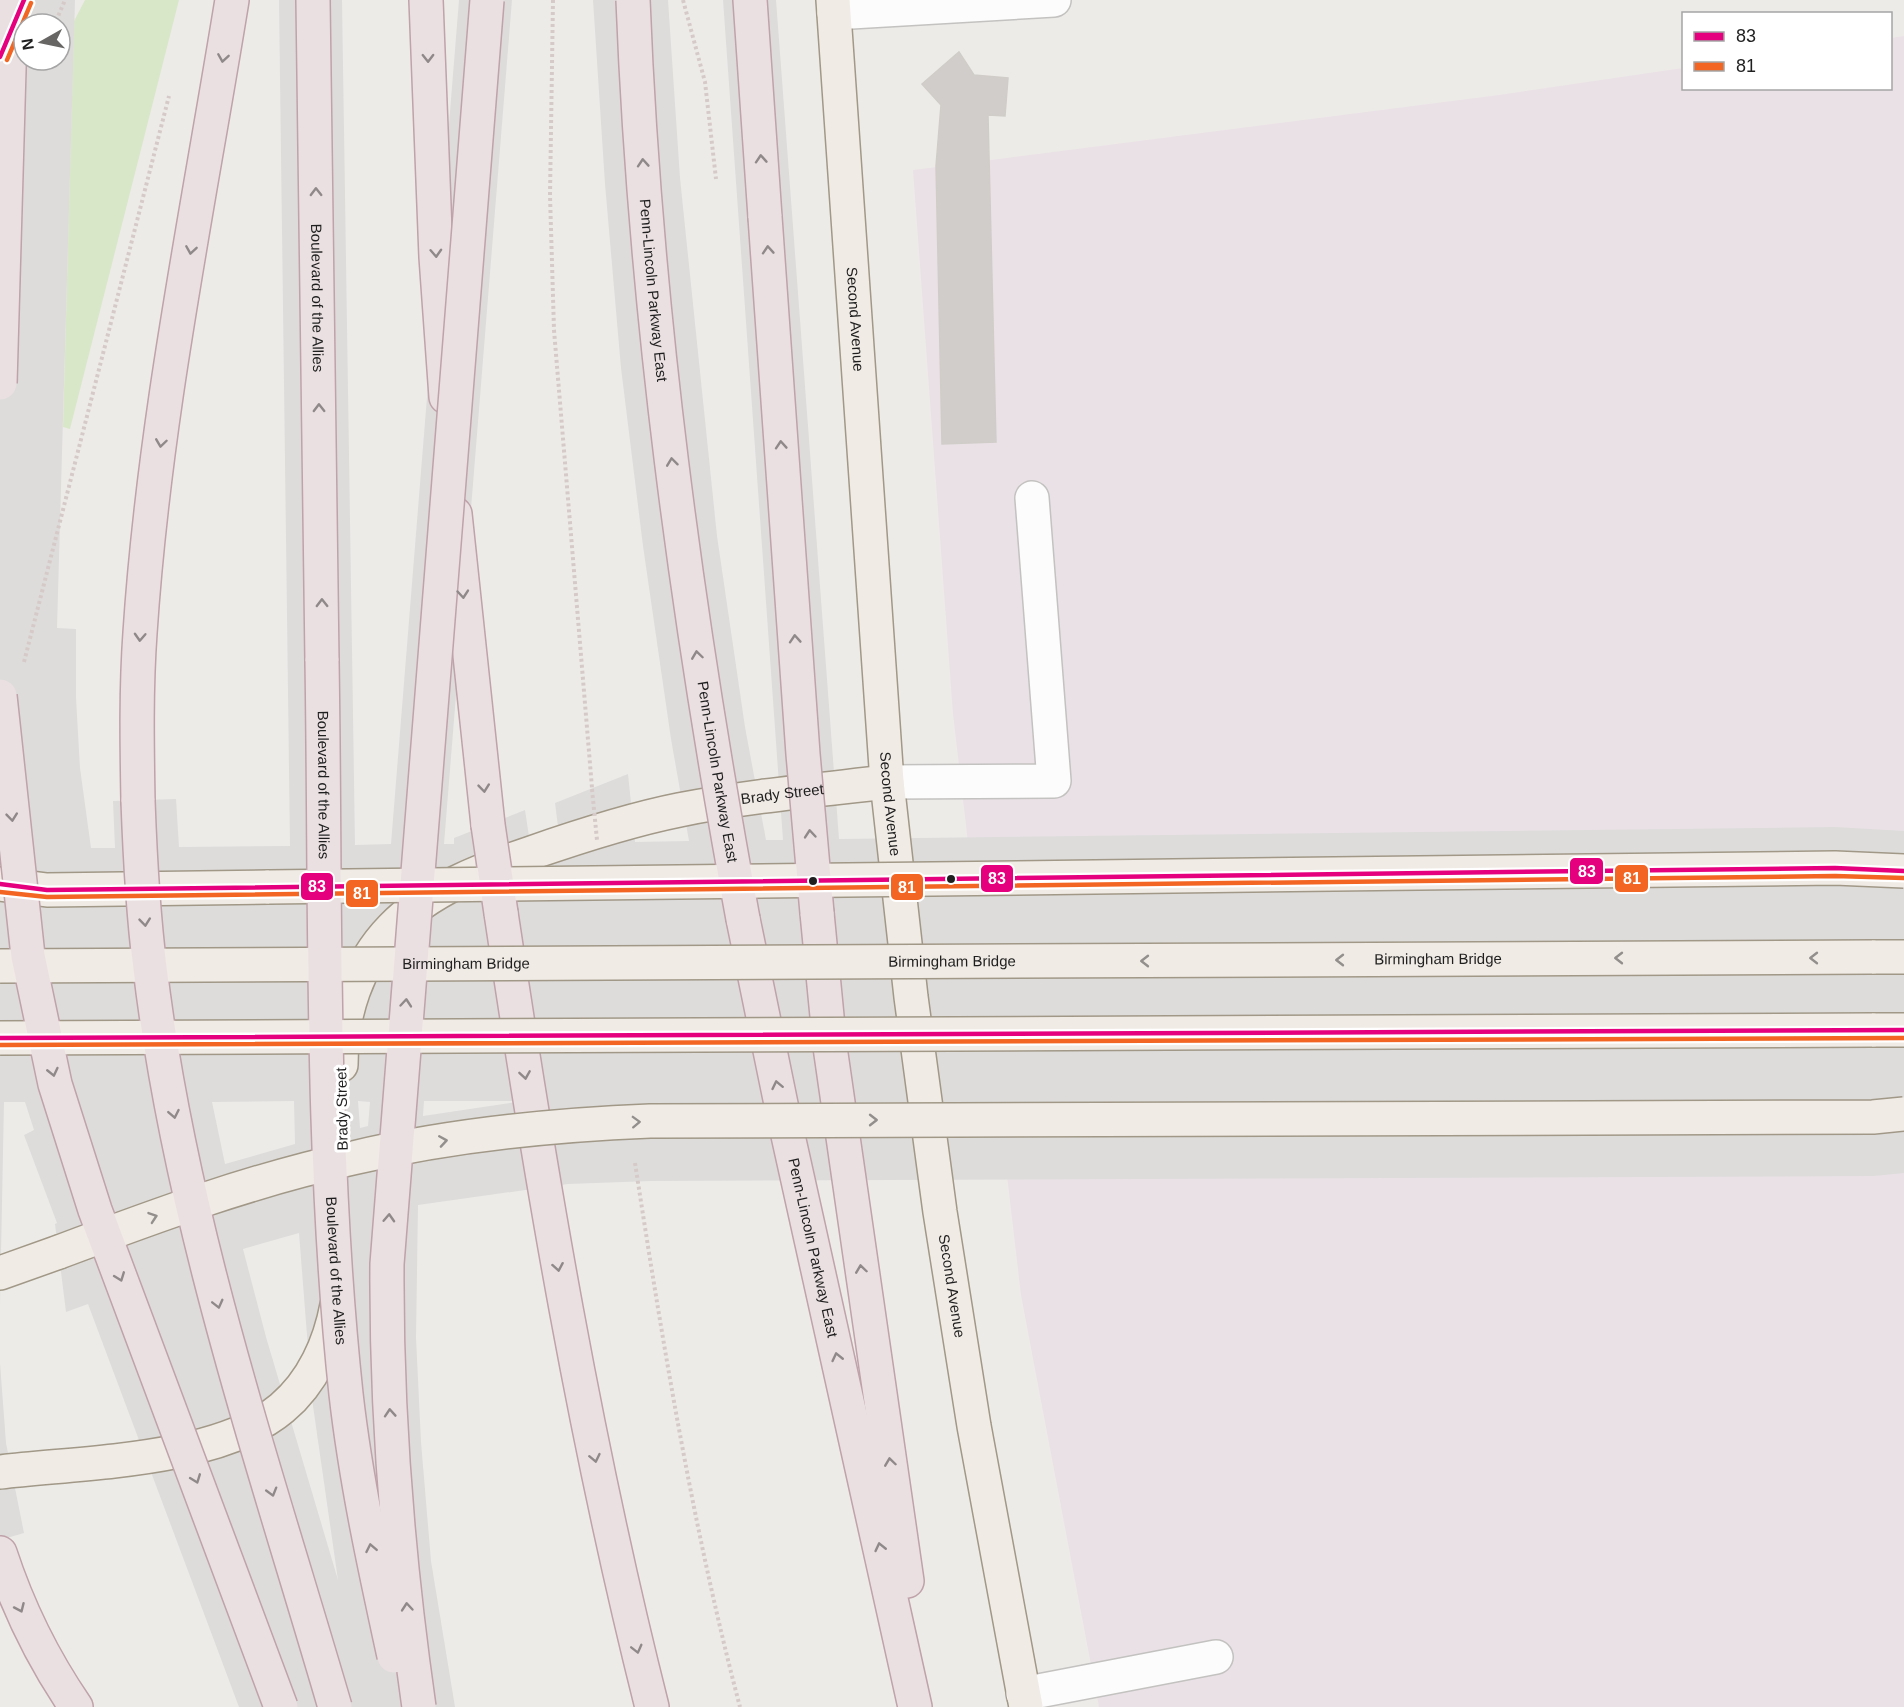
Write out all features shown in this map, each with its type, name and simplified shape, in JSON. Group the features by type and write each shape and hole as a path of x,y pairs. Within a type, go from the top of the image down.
{"highway":[{"path":"0,383 11,0"},
{"path":"232,0 174,353 150,530 140,633 137,719 141,885 162,1053 181,1146 229,1347 335,1707"},
{"name":"Boulevard of the Allies","path":"313,0 328,1081 332,1216 346,1395 359,1486 374,1568 407,1707"},
{"path":"426,0 436,257 448,433 463,603 488,825 535,1141 577,1371 624,1597 652,1707"},
{"path":"419,1707 411,1652 390,1413 387,1264 487,0"},
{"name":"Penn-Lincoln Parkway East","path":"633,0 644,181 660,364 681,541 709,733 743,920 781,1104 915,1707"},
{"path":"750,0 802,754 830,1047 926,1707"},
{"path":"0,696 28,957 55,1083 95,1210 281,1707"},
{"path":"0,1553 12,1590 33,1637 76,1707"}],"main road":[{"path":"0,57 24,0"},
{"name":"Second Avenue","path":"833,6 887,782 911,997 940,1212 974,1426 1024,1700"},
{"name":"Brady Street","path":"0,1472 131,1457 222,1440 256,1425 283,1408 305,1384 322,1355 333,1324 340,1288 343,1249 341,1055 345,1020 354,987 369,957 392,928 421,903 456,882 507,861 634,820 745,799 887,782"},
{"path":"0,884 47,890 1835,868 1904,871"},
{"name":"Birmingham Bridge","path":"0,966 1904,957"},
{"path":"0,1038 1904,1030"},
{"path":"0,1273 147,1219 290,1173 419,1144 491,1132 564,1125 662,1121 1873,1117 1904,1114"}],"lane":[{"path":"833,6 1054,0"},
{"path":"887,782 1054,781 1032,498"},
{"path":"1024,1700 1216,1657"}],"path":[{"path":"553,0 550,195 554,330 597,842"},
{"path":"24,663 171,90"},
{"path":"635,1162 656,1304 691,1485 740,1707"}],"shaded area":[{"path":"0,0 75,0 57,628 76,629 76,698 80,768 91,848 115,848 113,801 176,799 179,847 290,846 279,0 342,0 355,845 391,844 459,0 512,0 444,844 454,844 454,838 525,810 530,843 560,842 555,803 628,774 635,842 689,841 671,739 643,546 621,368 605,184 593,0 668,0 680,178 717,536 745,727 766,840 783,840 723,0 776,0 839,839 1835,827 1904,831 1904,1173 1874,1176 651,1181 568,1184 418,1205 416,1338 421,1442 431,1561 455,1707 239,1707 88,1304 66,1312 55,1224 57,1223 24,1135 34,1130 25,1102 4,1102 0,1305","holes":["294,1101 295,1144 225,1164 212,1102","358,1101 370,1102 368,1126 360,1128","424,1101 517,1101 517,1102 423,1116","299,1233 312,1399 338,1580 266,1337 243,1249"]},
{"path":"1904,36 1904,1707 1099,1707 1021,1295 953,714 913,170 1499,95 1682,68 1682,90 1892,90 1892,38"},
{"path":"0,1363 6,1443 24,1533 0,1540"}],"green space":[{"path":"85,0 179,0 70,429 63,427 74,21"}],"building":[{"path":"959,52 974,75 1008,78 1005,116 988,115 996,442 942,444 936,166 941,105 922,84"}],"transit line":[{"name":"83","path":"0,57 24,0"},
{"name":"81","path":"7,60 31,3"},
{"name":"83","path":"0,884 47,890 1835,868 1904,871"},
{"name":"81","path":"0,892 47,897 1835,876 1904,878"},
{"name":"83","path":"0,1038 1904,1030"},
{"name":"81","path":"0,1045 1904,1038"}]}
